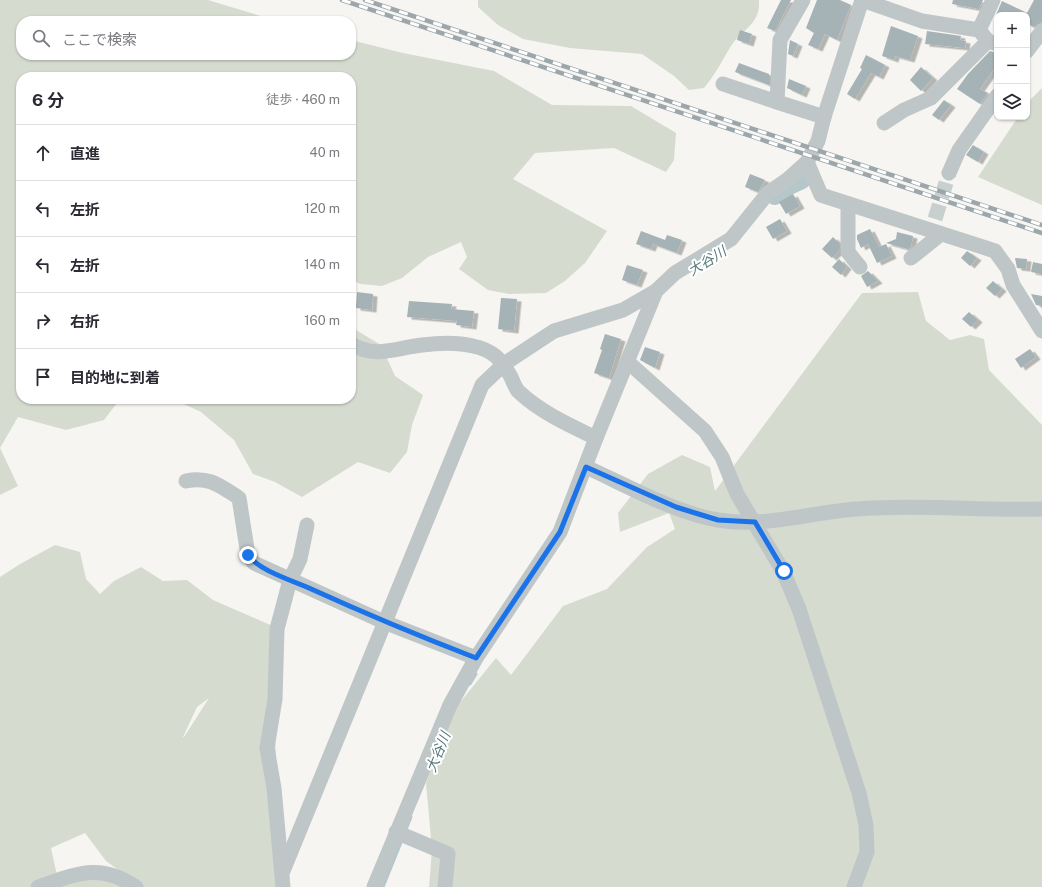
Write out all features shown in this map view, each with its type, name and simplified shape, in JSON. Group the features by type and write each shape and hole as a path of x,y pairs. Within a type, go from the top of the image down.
{"street":[{"path":"777,102 780,40 803,0"},
{"path":"884,123 904,110 931,98 988,38 993,0"},
{"path":"283,871 482,385 504,364 554,331 623,310 656,291 675,273 731,239 768,193 787,180 807,162 818,141 824,117 868,1 922,21 988,38"},
{"path":"1029,48 1042,31"},
{"path":"723,84 824,117"},
{"path":"949,173 959,150 994,100"},
{"path":"807,162 821,195 848,204 936,228 995,251 1008,269 1012,285 1042,331"},
{"path":"848,204 848,252 860,267"},
{"path":"911,258 936,228"},
{"path":"374,887 450,705 476,658 560,532 596,438 656,291"},
{"path":"356,347 362,350 384,352 422,345 457,344 492,351 504,364 517,390 560,420 596,438"},
{"path":"628,362 704,431 722,457 737,494 784,571 800,610 859,793 866,825 867,852 854,887"},
{"path":"586,467 676,507 718,520 755,522 856,509 927,506 1042,509"},
{"path":"186,480 199,478 214,482 239,498 248,555 254,563 384,622 476,658"},
{"path":"283,887 283,871 274,788 267,748 276,699 277,629 290,580 300,559 307,525"},
{"path":"396,832 448,854 445,887"},
{"path":"38,887 75,875 94,872 121,877 136,887"}],"shaded area":[{"path":"0,0 208,0 261,16 16,16 16,60 356,60 356,41 403,53 494,71 552,105 631,106 676,133 674,160 666,172 614,148 535,153 513,179 607,231 585,263 565,281 546,293 509,294 488,290 459,269 467,257 461,242 428,257 402,278 382,286 360,284 356,282 356,72 16,72 16,404 116,404 104,420 66,430 18,417 0,448"},
{"path":"478,0 759,0 759,8 754,21 735,40 704,88 689,90 674,76 642,54 570,48 523,39 498,25 478,7"},
{"path":"1042,88 1042,205 978,177 1016,120 1030,120 1030,100"},
{"path":"918,292 926,321 950,340 970,335 984,339 989,370 1042,425 1042,887 429,887 432,850 426,783 453,711 496,658 511,675 563,606 607,589 647,547 675,529 669,513 620,532 618,513 648,474 682,455 710,467 715,491 862,293"},
{"path":"356,330 381,345 395,376 423,395 412,425 407,452 390,473 358,462 302,497 275,482 253,474 234,440 201,412 184,404 356,404"},
{"path":"0,448 18,486 0,495"},
{"path":"55,545 80,552 86,579 100,594 114,581 141,567 163,581 187,580 213,600 275,627 272,680 278,793 276,887 142,887 106,861 85,833 51,848 58,880 116,876 127,887 0,887 0,577","holes":["209,698 184,737 197,707"]}],"building":[{"path":"781,0 791,0 775,31 767,28"},
{"path":"817,0 840,0 851,5 837,40 825,34 818,49 808,45 814,33 806,28"},
{"path":"953,0 983,0 979,9 952,4"},
{"path":"1034,0 1042,0 1042,22 1034,27 1030,25 1030,12 1028,12"},
{"path":"1002,1 1025,12 997,12"},
{"path":"891,26 918,36 910,60 895,56 894,60 882,56"},
{"path":"740,30 752,34 749,44 737,40"},
{"path":"927,31 961,36 960,40 966,41 965,48 925,44"},
{"path":"790,40 798,44 793,56 788,54"},
{"path":"990,51 994,52 994,69 980,89 988,93 980,104 957,89 968,74"},
{"path":"866,55 885,65 879,77 871,73 855,99 847,94 862,69 860,68"},
{"path":"739,63 769,74 769,85 735,72"},
{"path":"921,67 933,78 921,91 910,80"},
{"path":"789,79 806,86 802,95 787,88"},
{"path":"944,100 951,105 939,120 932,115"},
{"path":"973,145 984,152 978,162 966,155"},
{"path":"750,174 765,180 758,192 745,187"},
{"path":"793,194 800,206 786,214 779,202"},
{"path":"780,219 787,231 773,239 766,227"},
{"path":"870,229 879,247 886,244 892,256 877,263 868,244 861,248 857,235"},
{"path":"641,231 665,240 667,235 682,240 677,253 653,244 651,249 636,244"},
{"path":"897,232 913,236 911,247 908,249 886,243 896,239"},
{"path":"833,237 839,243 839,251 832,258 822,249"},
{"path":"967,251 977,258 970,266 961,258"},
{"path":"1015,258 1027,259 1026,269 1017,268"},
{"path":"839,259 847,267 841,275 832,267"},
{"path":"1033,262 1042,264 1042,274 1031,272"},
{"path":"627,265 643,270 637,285 622,280"},
{"path":"868,271 878,281 867,287 861,276"},
{"path":"993,281 1002,289 995,296 986,288"},
{"path":"357,292 373,294 372,310 356,308"},
{"path":"1031,294 1042,296 1042,306 1036,305"},
{"path":"501,298 517,299 514,331 498,329"},
{"path":"409,301 452,304 451,309 474,311 472,327 456,325 457,321 407,317"},
{"path":"969,312 978,320 971,327 962,319"},
{"path":"605,334 621,339 609,378 594,373 602,350 600,349"},
{"path":"645,347 660,352 655,368 640,360"},
{"path":"1030,349 1036,357 1021,368 1015,359"}],"waterway":[{"name":"大谷川","path":"775,196 789,186 802,180"},
{"name":"大谷川","path":"470,684 476,674"},
{"name":"大谷川","path":"405,832 411,817"},
{"name":"大谷川","path":"383,887 402,840"}],"tunnel":[{"path":"935,219 949,173"}],"railway":[{"path":"342,0 1042,233"},
{"path":"365,0 1042,225"}],"route":[{"path":"248,555 254,563 290,580 384,622 476,658 560,532 586,467 676,507 718,520 755,522 784,571"}]}
